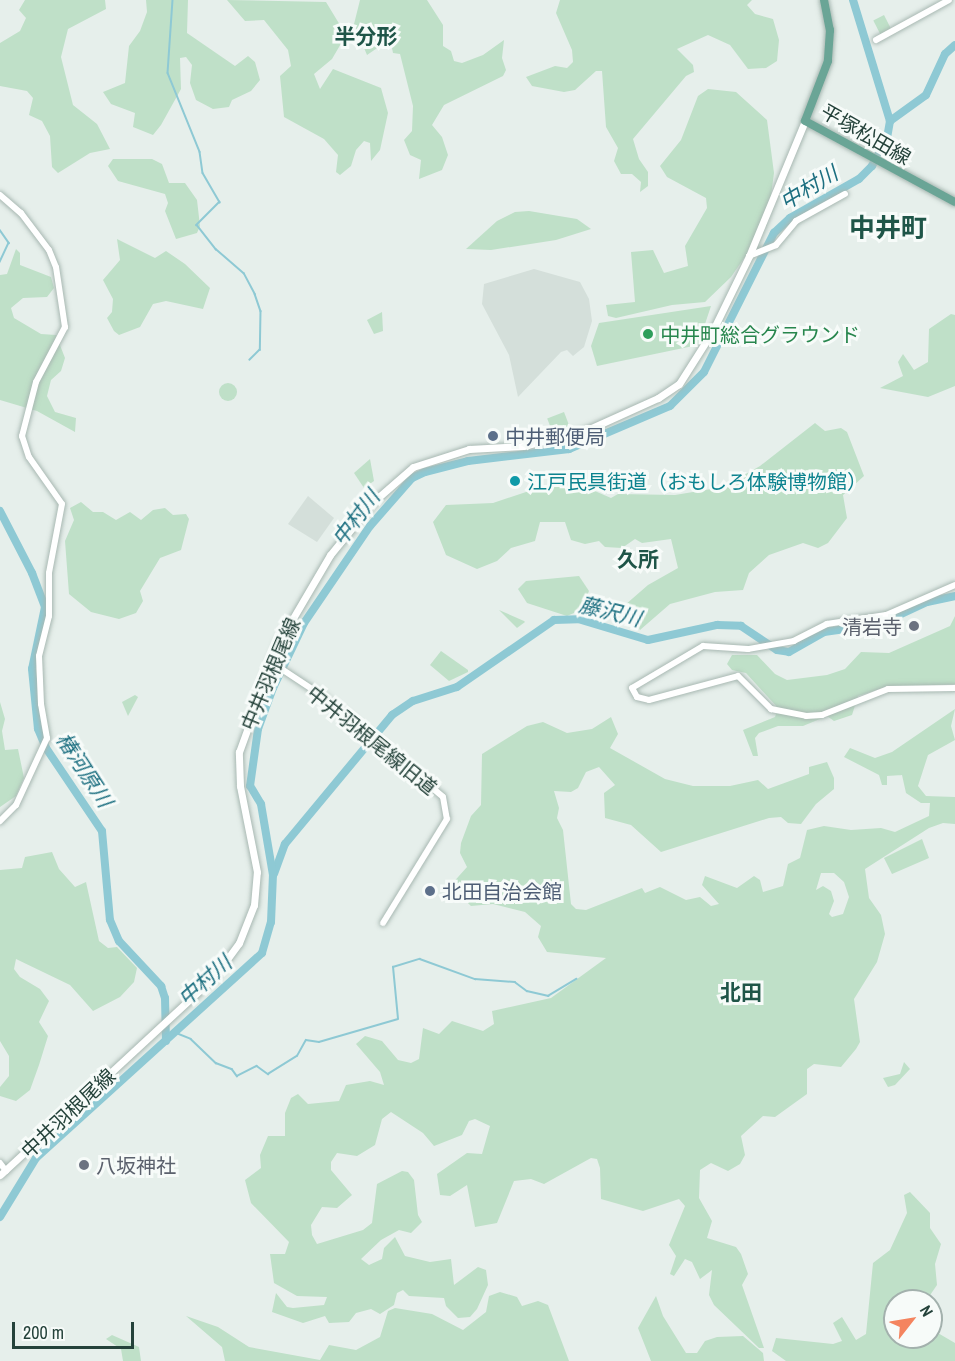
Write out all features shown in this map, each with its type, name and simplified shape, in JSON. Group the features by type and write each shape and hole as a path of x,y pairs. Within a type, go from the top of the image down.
{"main road":[{"name":"平塚松田線","path":"824,0 830,30 828,61 805,122 955,202"},
{"name":"中井羽根尾線","path":"3,1173 229,960 245,931 254,905 255,849 240,786 239,752 272,664 330,555 374,502 406,471 470,449 523,446 587,430 669,392 688,373 752,255 805,122"}],"street":[{"path":"876,40 950,0"},
{"path":"752,255 771,247 795,221 845,194"},
{"path":"0,195 21,213 49,250 65,310 63,333 36,382 22,436 29,458 62,504 49,573 49,616 39,656 40,704 47,738 16,805 0,821"},
{"path":"955,585 886,615 832,623 783,643 742,650 703,646 632,688 637,697 649,700 738,676 771,709 806,716 822,715 888,689 955,688"},
{"name":"中井羽根尾線旧道","path":"272,664 373,737 438,791 448,814 383,923"},
{"path":"0,1163 3,1173"}],"shaded area":[{"path":"534,269 580,282 589,299 592,321 584,347 573,356 567,350 561,352 518,397 509,355 482,304 484,284"},
{"path":"308,496 334,518 317,542 288,524"}],"green space":[{"path":"25,0 105,0 106,9 68,29 61,57 73,105 97,124 110,149 90,153 58,173 52,167 50,136 42,121 29,115 33,98 27,91 0,86 0,43 20,31 26,18 19,10"},
{"path":"146,0 188,0 187,33 235,66 248,56 255,62 260,80 251,91 232,100 229,107 213,109 196,100 190,83 192,65 186,57 180,58 181,89 161,125 153,135 133,127 135,113 111,104 103,92 125,83 129,46 140,31 147,12"},
{"path":"227,0 326,2 346,35 332,59 314,74 320,89 333,69 381,88 388,113 380,150 371,161 370,143 364,141 356,150 351,166 340,175 336,172 338,155 324,139 284,117 280,76 291,66 288,50 264,20 245,21"},
{"path":"360,0 427,0 443,25 443,46 451,51 454,61 462,63 483,55 504,40 502,58 506,70 503,76 444,105 432,125 442,137 448,155 442,170 419,179 421,160 410,155 404,140 412,131 413,106 400,54 393,53 391,43 386,42 367,55 354,24"},
{"path":"560,0 752,0 747,5 755,14 773,19 779,40 777,61 766,68 748,69 730,45 708,35 677,49 693,65 694,72 686,76 633,139 639,159 648,172 648,186 640,192 641,182 632,174 621,174 614,161 618,148 606,127 602,71 596,71 575,90 564,92 532,86 526,77 555,66 567,68 573,62 572,50 556,13"},
{"path":"884,15 891,29 881,35 873,20"},
{"path":"708,89 736,92 767,120 774,173 767,225 731,277 705,302 672,305 616,318 608,316 606,305 635,302 631,252 653,250 664,273 688,266 685,246 707,208 706,198 667,177 660,166 681,140 698,96"},
{"path":"113,159 152,159 162,164 169,183 185,183 197,200 200,226 197,233 176,239 165,211 168,203 165,194 118,181 108,166"},
{"path":"529,211 577,219 591,229 556,240 491,250 466,249 497,221 515,212"},
{"path":"117,239 155,258 166,251 185,264 210,288 203,309 166,301 153,304 140,327 119,335 114,331 107,318 112,312 113,299 103,280 120,260"},
{"path":"16,249 20,253 20,265 51,277 54,288 47,297 23,298 11,308 14,318 41,334 56,335 65,358 61,371 51,380 47,396 55,412 76,418 75,432 37,411 0,400 0,275 7,274"},
{"name":"中井町総合グラウンド","path":"711,306 698,345 597,366 591,346 599,323"},
{"path":"382,312 383,331 374,334 367,320"},
{"path":"951,314 955,315 955,386 928,397 880,388 903,376 898,362 903,354 914,370 928,362 929,329"},
{"path":"224,383 232,383 237,388 235,399 224,401 219,396 219,388"},
{"path":"564,412 571,430 554,436 547,418"},
{"path":"815,423 825,431 841,428 847,432 864,476 843,495 847,518 828,543 818,548 803,543 769,555 749,573 743,590 715,592 670,604 640,630 625,605 648,585 678,568 671,539 642,543 635,539 622,548 605,547 599,541 585,544 571,540 565,522 540,522 535,541 511,548 497,561 477,569 446,555 433,522 446,505 493,503 553,483 574,482 611,498 618,494 675,495 723,487 760,466"},
{"path":"370,459 374,481 364,488 354,473"},
{"path":"81,502 93,512 103,512 116,520 130,512 141,520 153,510 165,508 173,515 186,514 189,519 181,550 160,558 140,591 143,601 136,613 119,619 91,612 69,594 65,541 74,520 70,508"},
{"path":"579,576 589,591 581,610 567,616 527,603 518,589 526,581"},
{"path":"499,610 524,621 525,622 517,628"},
{"path":"955,616 955,684 883,688 858,696 852,715 834,721 827,716 803,726 778,726 759,733 755,738 758,756 753,756 743,730 775,717 778,708 746,673 732,670 727,664 732,655 757,655 775,674 787,680 827,675 845,669 861,652 889,653 950,626"},
{"path":"441,651 468,672 449,681 430,665"},
{"path":"135,695 138,697 128,716 122,702"},
{"path":"0,702 5,719 2,731 5,750 18,749 24,778 16,796 0,807"},
{"path":"955,709 951,726 955,740 928,755 918,786 926,796 955,797 955,824 943,823 929,828 865,869 869,898 881,915 885,934 877,962 854,999 860,1042 841,1067 814,1064 807,1069 807,1094 775,1117 763,1116 741,1136 745,1155 740,1164 728,1171 711,1163 700,1170 699,1198 712,1221 707,1238 736,1247 741,1254 748,1274 742,1285 764,1348 759,1348 714,1305 709,1295 712,1270 700,1279 692,1262 685,1259 674,1276 670,1274 676,1256 669,1245 685,1206 679,1199 643,1211 601,1199 600,1168 597,1159 591,1158 544,1184 531,1179 514,1181 497,1223 475,1227 467,1185 450,1196 440,1195 437,1174 467,1153 482,1154 490,1126 475,1119 469,1121 462,1135 434,1146 423,1133 391,1112 382,1119 375,1145 357,1156 337,1153 331,1162 331,1170 352,1195 337,1208 322,1207 311,1225 312,1235 317,1244 363,1230 372,1223 377,1184 402,1171 408,1172 414,1180 418,1215 422,1222 411,1233 399,1230 381,1240 361,1259 369,1265 382,1259 384,1248 395,1237 405,1256 430,1262 451,1259 454,1285 478,1267 486,1270 488,1285 477,1309 470,1317 458,1318 446,1306 444,1298 409,1296 403,1290 397,1293 394,1305 380,1314 371,1309 356,1313 349,1322 329,1323 325,1316 303,1323 272,1312 276,1293 287,1307 293,1308 324,1305 327,1297 297,1296 274,1283 270,1254 285,1254 289,1242 251,1203 245,1180 261,1168 260,1155 268,1136 285,1136 285,1113 291,1098 298,1094 308,1104 339,1101 346,1085 370,1081 384,1085 380,1072 356,1044 365,1036 382,1041 398,1060 411,1063 419,1059 423,1028 439,1034 452,1021 483,1031 494,1024 492,1011 551,998 606,958 547,952 538,937 541,926 525,912 493,904 471,906 450,886 467,867 460,853 461,843 471,816 481,805 482,754 527,726 543,722 567,733 592,729 611,717 618,734 610,748 665,779 693,786 730,786 758,780 768,789 809,774 809,767 827,762 834,778 834,789 816,804 801,824 788,823 781,817 769,818 661,852 631,825 605,818 604,793 615,785 599,767 586,772 578,788 571,792 554,791 559,808 557,818 563,830 571,904 576,909 586,910 642,888 645,893 660,887 686,900 700,897 711,906 719,904 702,885 705,876 737,888 754,876 760,880 763,892 783,886 788,864 800,858 807,830 824,826 851,830 881,828 895,832 929,816 930,803 921,803 906,793 902,775 887,776 887,785 882,785 879,775 844,757 850,748 875,758 892,752","holes":["821,873 834,873 844,882 849,897 843,914 832,917 829,914 834,901 831,891 823,886 816,890"]},
{"path":"922,839 929,858 892,874 884,858"},
{"path":"52,852 59,869 75,887 86,882 99,941 108,948 117,947 137,968 134,982 120,997 93,1011 70,985 16,959 14,969 20,977 40,989 49,1001 39,1022 48,1036 39,1065 30,1090 16,1101 0,1096 0,1087 9,1076 9,1056 0,1041 0,870 22,868 25,857"},
{"path":"904,1062 910,1069 895,1085 888,1087 883,1078 900,1074"},
{"path":"910,1192 930,1213 930,1228 941,1244 935,1264 937,1285 934,1289 883,1289 883,1349 943,1349 943,1336 955,1343 955,1361 786,1361 772,1351 776,1338 833,1344 842,1341 833,1323 842,1317 856,1340 866,1334 873,1263 890,1250 907,1213 904,1195"},
{"path":"500,1292 517,1297 522,1306 538,1301 548,1305 569,1361 225,1361 222,1347 186,1316 218,1327 249,1347 320,1360 329,1345 356,1350 380,1337 388,1311 395,1308 432,1314 463,1330 486,1312 489,1296"},
{"path":"656,1296 663,1316 686,1353 697,1353 705,1341 717,1337 743,1336 763,1353 764,1361 651,1361 638,1328"},
{"path":"112,1335 139,1347 141,1361 123,1361 121,1349 106,1339"}],"waterway":[{"path":"173,0 168,73 200,152 203,173 220,202 197,225 216,249 244,273 255,294 261,311 260,350 250,360"},
{"name":"中村川","path":"0,1217 36,1158 262,953 271,922 273,875 261,804 250,786 258,729 273,688 304,623 370,526 412,478 425,472 468,461 569,449 670,406 704,372 774,233 790,218 859,179 872,166 887,138 890,121 853,0"},
{"path":"890,121 926,95 945,54 955,45"},
{"path":"0,230 9,243 0,262"},
{"name":"椿河原川","path":"0,511 32,573 45,607 32,669 38,729 46,748 102,831 110,920 119,941 161,986 165,998 166,1041"},
{"name":"藤沢川","path":"274,874 285,844 392,715 413,701 457,687 554,620 578,619 648,640 717,625 741,626 777,650 789,652 824,632 880,624 927,602 955,596"},
{"path":"174,1032 191,1039 216,1063 232,1069 237,1076 257,1066 268,1074 297,1056 306,1040 319,1042 398,1019 393,967 420,959 475,979 515,982 527,991 548,996 576,979"}],"place":[{"name":"中井町総合グラウンド","path":"648,334"},
{"name":"中井郵便局","path":"493,436"},
{"name":"江戸民具街道（おもしろ体験博物館）","path":"515,481"},
{"name":"清岩寺","path":"914,626"},
{"name":"北田自治会館","path":"430,891"},
{"name":"八坂神社","path":"84,1165"}],"district":[{"name":"半分形","path":"366,37"},
{"name":"中井町","path":"888,228"},
{"name":"久所","path":"638,560"},
{"name":"北田","path":"741,993"}]}
